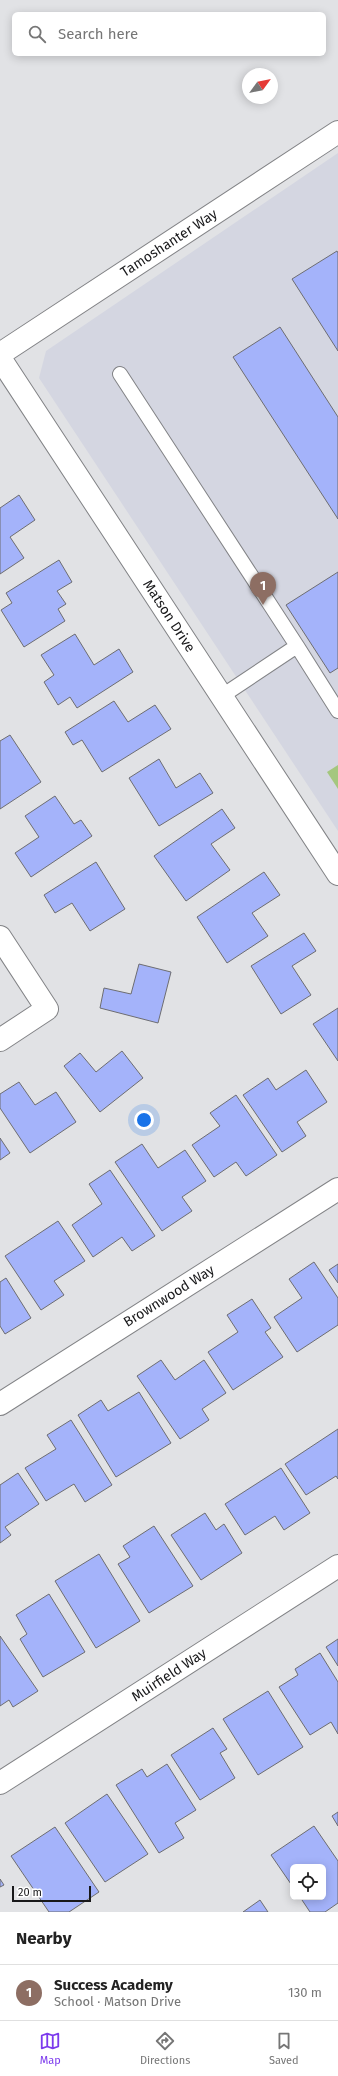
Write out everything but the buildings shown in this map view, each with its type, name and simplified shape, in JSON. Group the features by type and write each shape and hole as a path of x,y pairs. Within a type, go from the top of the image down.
{"street":[{"name":"Tamoshanter Way","path":"0,354 338,132"},
{"name":"Matson Drive","path":"0,358 338,874"},
{"path":"0,937 47,1009 0,1040"},
{"name":"Brownwood Way","path":"0,1404 338,1189"},
{"name":"Muirfield Way","path":"0,1783 338,1566"}],"lane":[{"path":"120,374 338,711"},
{"path":"222,696 297,646"}],"shaded area":[{"path":"338,153 338,831 39,378 46,351"}],"green space":[{"path":"338,765 338,789 327,772"}],"place":[{"name":"Success Academy","path":"263,605"}]}
